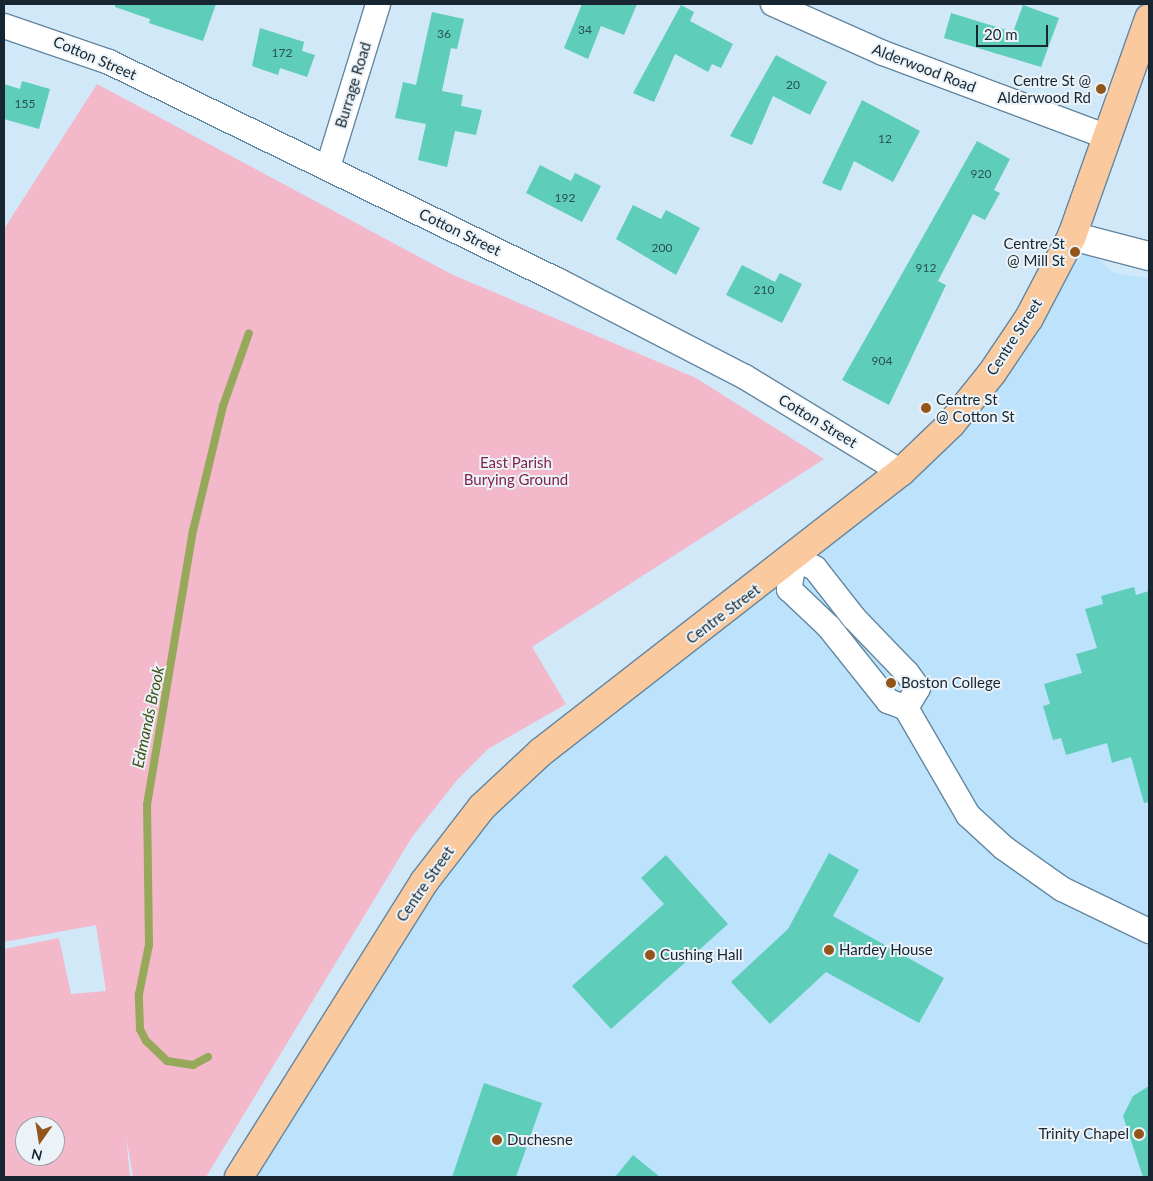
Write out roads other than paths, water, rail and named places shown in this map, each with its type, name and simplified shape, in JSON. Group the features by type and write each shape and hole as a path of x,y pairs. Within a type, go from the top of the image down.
{"main road":[{"name":"Centre Street","path":"239,1177 424,882 482,807 541,752 795,559 900,472 951,424 992,373 1029,318 1072,236 1105,136 1149,18"}],"street":[{"name":"Burrage Road","path":"328,167 378,4"},
{"name":"Alderwood Road","path":"773,4 882,53 1105,136"},
{"name":"Cotton Street","path":"4,26 109,62 328,167 663,332 900,472"},
{"path":"1072,236 1149,256"},
{"path":"906,708 918,688 907,673 854,618 815,568 795,559 789,589 829,626 888,701 906,708 976,822 1062,889 1149,931"}],"waterway":[{"name":"Edmands Brook","path":"208,1057 193,1065 167,1061 146,1041 140,1029 139,994 149,945 147,805 193,531 223,406 249,333"}],"place":[{"name":"Centre St @ Alderwood Rd","path":"1101,89"},
{"name":"Centre St @ Mill St","path":"1075,252"},
{"name":"Centre St @ Cotton St","path":"926,408"},
{"name":"Boston College","path":"891,683"},
{"name":"Hardey House","path":"829,950"},
{"name":"Cushing Hall","path":"650,955"},
{"name":"Trinity Chapel","path":"1139,1134"},
{"name":"Duchesne","path":"497,1140"}],"park label":[{"name":"East Parish Burying Ground","path":"516,470"}]}
